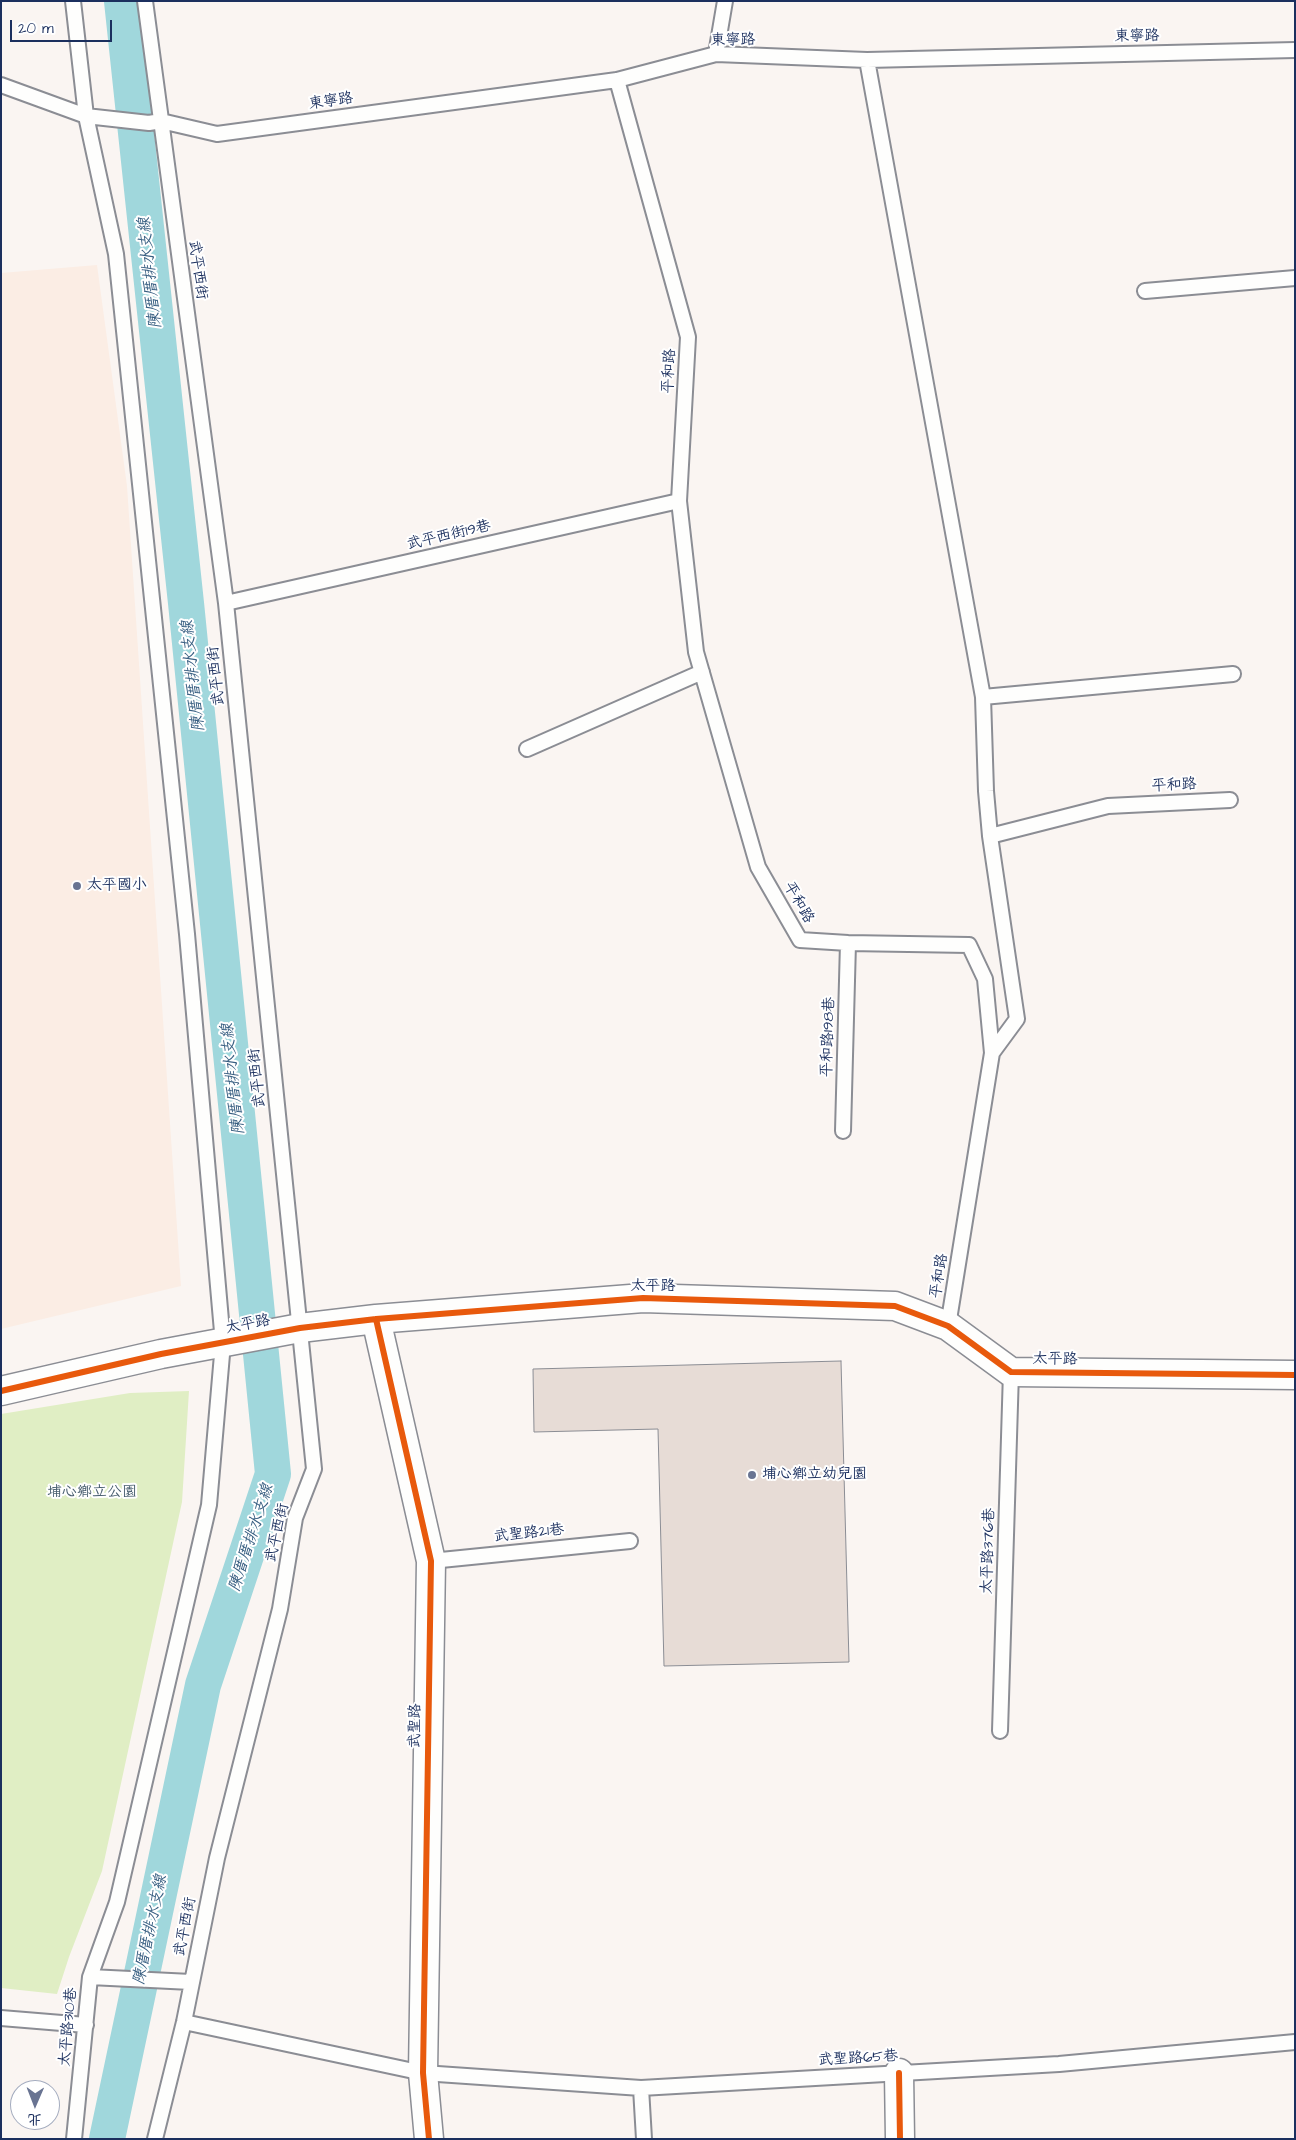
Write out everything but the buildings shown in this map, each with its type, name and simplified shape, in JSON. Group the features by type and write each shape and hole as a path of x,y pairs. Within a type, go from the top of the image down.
{"street":[{"name":"太平路","path":"1,1391 161,1354 300,1328 376,1319 643,1298 895,1306 948,1326 1011,1372 1295,1375"},
{"name":"武聖路","path":"376,1319 431,1560 423,2073 428,2139"},
{"path":"899,2073 900,2139"}],"lane":[{"name":"太平路310巷","path":"73,1 116,254 187,934 223,1342 209,1505 118,1902 90,1977 74,2139"},
{"name":"武平西街","path":"144,1 155,122 226,603 314,1468 295,1518 280,1609 216,1858 184,2022 155,2139"},
{"path":"716,54 725,1"},
{"name":"東寧路","path":"93,117 155,122 218,134 617,80 716,54 866,60 1295,50"},
{"path":"866,60 983,698 986,791 990,836"},
{"name":"平和路","path":"617,80 688,336 679,501 696,652 758,867 800,940 848,943 969,945 985,979 992,1053 948,1326"},
{"path":"1,85 93,117"},
{"path":"1145,291 1295,278"},
{"name":"武平西街19巷","path":"226,603 679,501"},
{"path":"527,749 702,672"},
{"path":"983,698 1233,674"},
{"name":"平和路","path":"992,1053 1017,1019 990,836 1108,806 1230,800"},
{"name":"平和路198巷","path":"843,1131 848,943"},
{"name":"太平路376巷","path":"1000,1730 1011,1372"},
{"name":"武聖路21巷","path":"431,1560 630,1541"},
{"path":"90,1977 192,1982"},
{"path":"1,2018 86,2025"},
{"name":"武聖路65巷","path":"184,2022 423,2073 641,2088 1059,2064 1295,2042"},
{"path":"641,2088 644,2139"}],"shaded area":[{"name":"太平國小","path":"97,265 127,486 181,1286 1,1329 1,273"}],"green space":[{"name":"埔心鄉立公園","path":"189,1391 182,1502 102,1871 57,1994 1,1988 1,1414 130,1393"}],"waterway":[{"name":"陳厝厝排水支線","path":"107,2139 203,1685 273,1474 186,603 122,1"}],"cycle path":[{"path":"1,1391 161,1354 300,1328 376,1319 643,1298 895,1306 948,1326 1011,1372 1295,1375"},
{"path":"376,1319 431,1561 423,2073 429,2139"},
{"path":"899,2073 900,2139"}],"place":[{"name":"太平國小","path":"77,886"},
{"name":"埔心鄉立幼兒園","path":"752,1475"}]}
